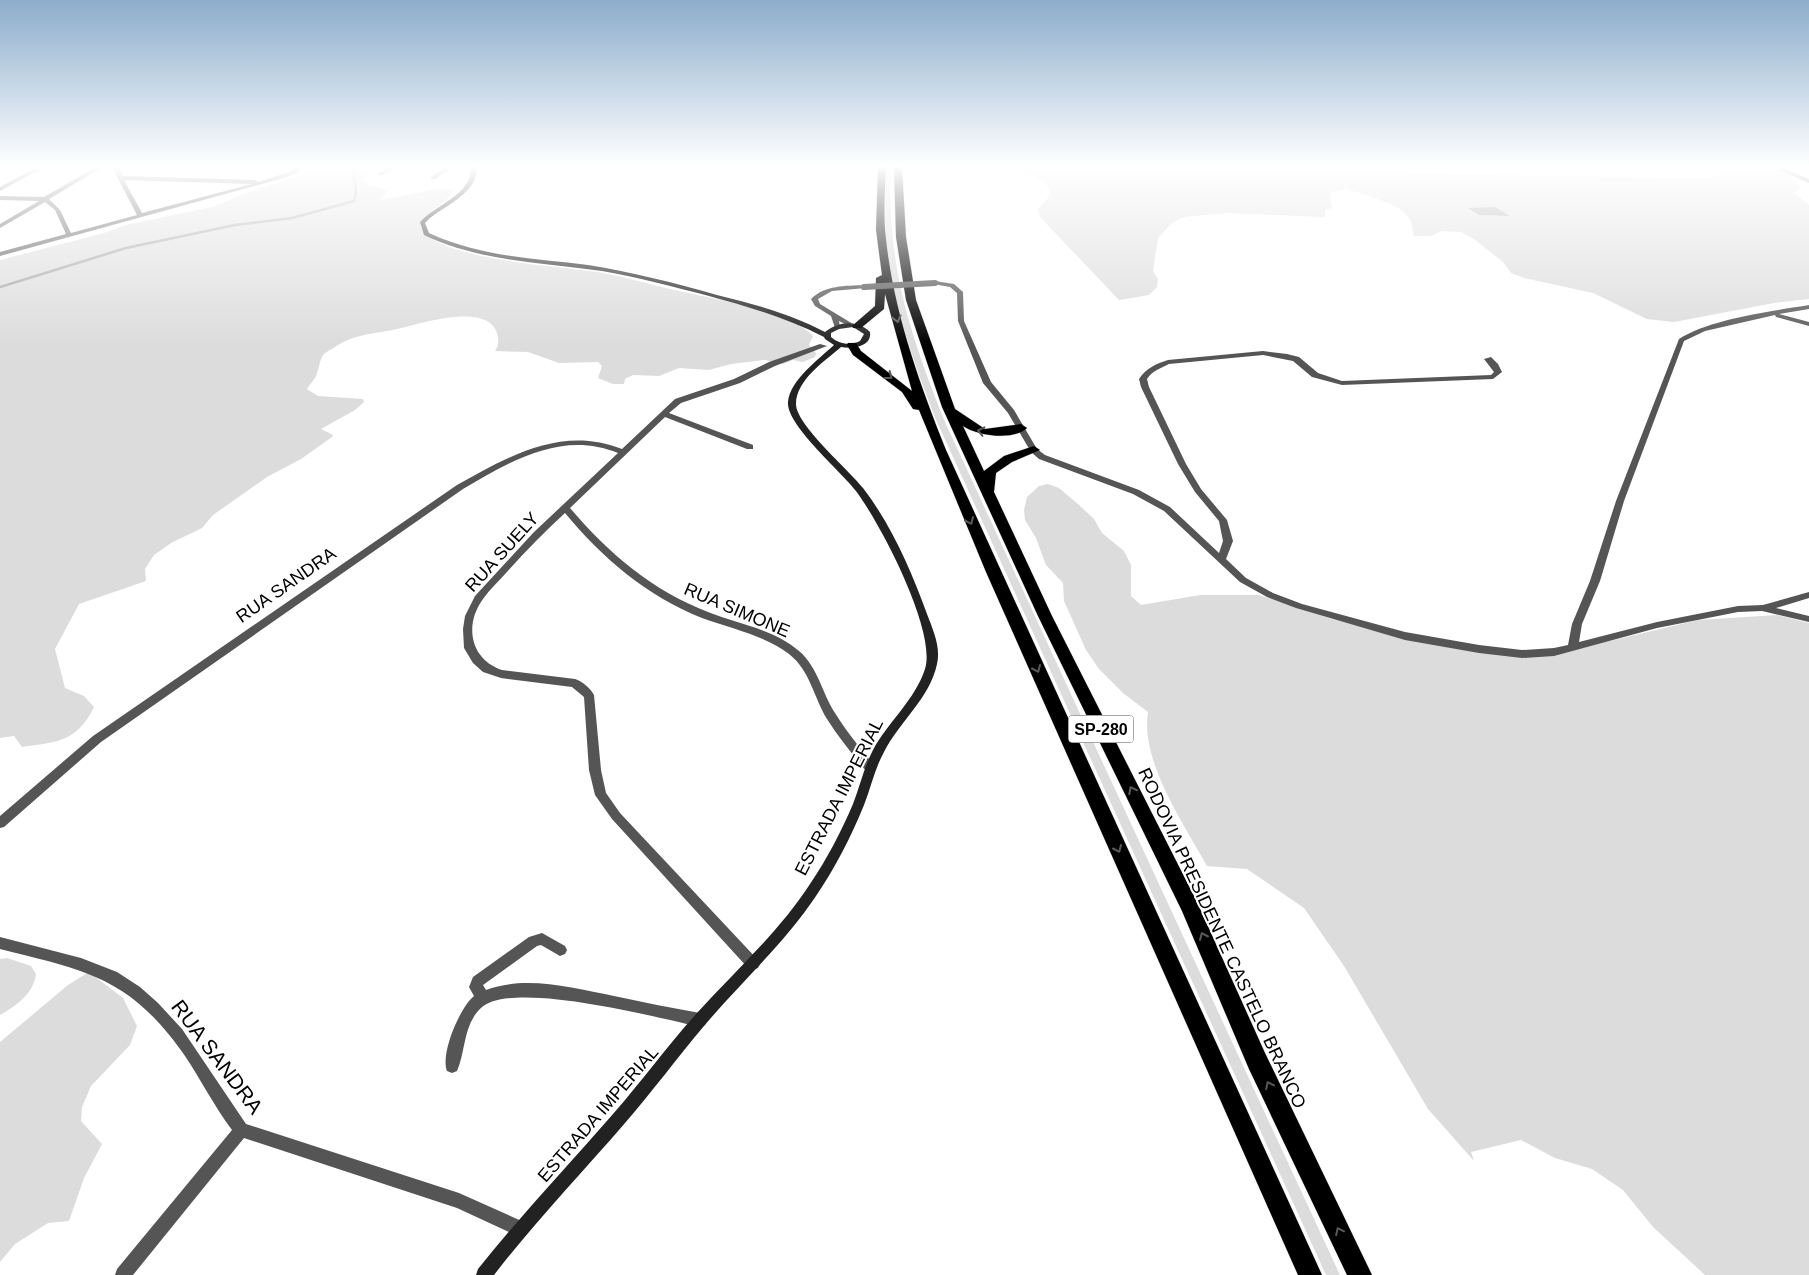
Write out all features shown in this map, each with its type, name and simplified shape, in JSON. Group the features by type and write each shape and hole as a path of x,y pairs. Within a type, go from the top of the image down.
{"highway":[{"name":"SP-280","path":"881,226 891,294 906,355 956,488 1310,1275"},
{"name":"RODOVIA PRESIDENTE CASTELO BRANCO","path":"901,226 910,292 925,345 948,407 1045,616 1190,908 1257,1061 1360,1275"},
{"path":"854,326 880,307 882,239"},
{"path":"852,346 857,352 898,383 911,396 956,488"},
{"path":"948,407 976,431 992,433 1021,428"},
{"path":"987,494 990,471 1008,459 1034,450"}],"street":[{"path":"65,226 69,235"},
{"path":"0,254 101,226"},
{"path":"423,226 426,234 441,242 483,254 587,267 656,281 737,302 810,326 854,326"},
{"path":"837,344 852,346 863,342 868,336 866,330 854,326 817,305 814,299 820,293 830,290 864,287 935,283 952,286 960,292 961,321 984,378 1021,428 1034,450 1042,457 1116,484 1152,500 1181,520 1220,560 1244,580 1270,595 1347,620 1405,636 1479,650 1522,654 1554,652 1729,610 1762,608 1806,599"},
{"path":"1573,646 1577,624 1595,581 1620,502 1681,340 1685,335 1696,330 1809,307"},
{"path":"810,326 826,340 836,327 834,315"},
{"path":"1774,315 1809,324"},
{"name":"RUA SUELY","path":"753,964 616,816 601,795 595,770 590,730 590,704 584,689 575,683 502,674 487,668 477,660 469,648 470,616 478,598 565,507 678,401 737,381 826,340 837,344"},
{"name":"ESTRADA IMPERIAL","path":"484,1275 520,1228 621,1117 700,1020 753,964 806,900 837,850 858,803 870,768 891,731 921,689 931,670 934,651 912,585 892,539 874,509 848,475 799,422 793,409 792,403 798,388 837,344"},
{"path":"1220,560 1228,540 1223,520 1198,490 1182,464 1145,386 1143,379 1147,373 1168,362 1263,353 1287,356 1296,360 1315,375 1342,383 1493,377 1498,372 1495,366 1488,360"},
{"path":"664,414 750,447"},
{"name":"RUA SANDRA","path":"0,823 97,739 460,486 514,458 561,444 577,442 596,443 622,452"},
{"name":"RUA SIMONE","path":"565,507 596,544 639,579 670,599 781,643 797,655 807,668 830,714 870,768"},
{"path":"1762,608 1809,618"},
{"path":"483,998 476,987 478,980 534,940 548,942 560,950"},
{"name":"RUA SANDRA","path":"0,943 94,969 126,985 161,1015 191,1053 224,1107 241,1130 459,1200 520,1228"},
{"path":"452,1066 460,1030 475,1005 483,998 503,994 542,991 560,992 700,1020"},
{"path":"123,1275 241,1130"}],"shaded area":[{"path":"122,226 422,226 429,237 448,246 473,254 502,260 612,275 767,312 787,319 802,327 813,336 809,345 816,353 815,357 803,362 793,360 783,364 765,360 731,364 709,370 679,368 659,376 633,375 625,379 624,384 613,384 598,378 602,366 598,362 559,363 528,352 495,351 498,342 497,333 491,324 481,318 468,316 438,319 349,340 323,355 316,375 307,389 318,396 363,399 364,402 355,410 321,429 333,435 332,437 301,459 267,477 213,515 202,528 171,543 154,555 145,569 146,581 79,604 55,649 65,688 84,696 94,707 87,719 73,734 46,744 22,747 14,736 0,738 0,260 104,233"},
{"path":"885,226 891,226 903,298 911,328 945,422 1340,1275 1326,1275 937,422 913,358 900,315 890,270"},
{"path":"1049,226 1169,226 1158,238 1153,271 1158,279 1157,287 1149,295 1119,300"},
{"path":"1412,226 1809,226 1809,299 1774,303 1674,322 1647,319 1593,293 1524,278 1511,273 1503,262 1474,239 1461,232 1442,231 1431,236 1414,236"},
{"path":"1048,484 1059,488 1079,505 1094,519 1102,533 1124,551 1131,565 1131,596 1141,605 1200,595 1259,595 1329,618 1409,639 1520,653 1568,651 1698,620 1777,615 1809,623 1809,1275 1705,1275 1653,1227 1623,1190 1592,1169 1555,1158 1521,1140 1471,1152 1474,1161 1428,1109 1344,966 1304,908 1247,869 1207,866 1176,812 1157,771 1147,731 1148,712 1123,693 1099,669 1086,650 1064,601 1063,583 1046,565 1036,538 1025,520 1024,510 1027,497 1039,486"},
{"path":"7,958 31,966 36,974 35,981 28,993 18,1003 0,1015 0,959"},
{"path":"89,972 123,998 137,1026 130,1045 91,1086 82,1107 81,1121 102,1144 84,1178 69,1221 48,1223 15,1244 0,1262 0,1042 68,985"}],"waterway":[{"path":"0,287 126,248 228,226"}]}
